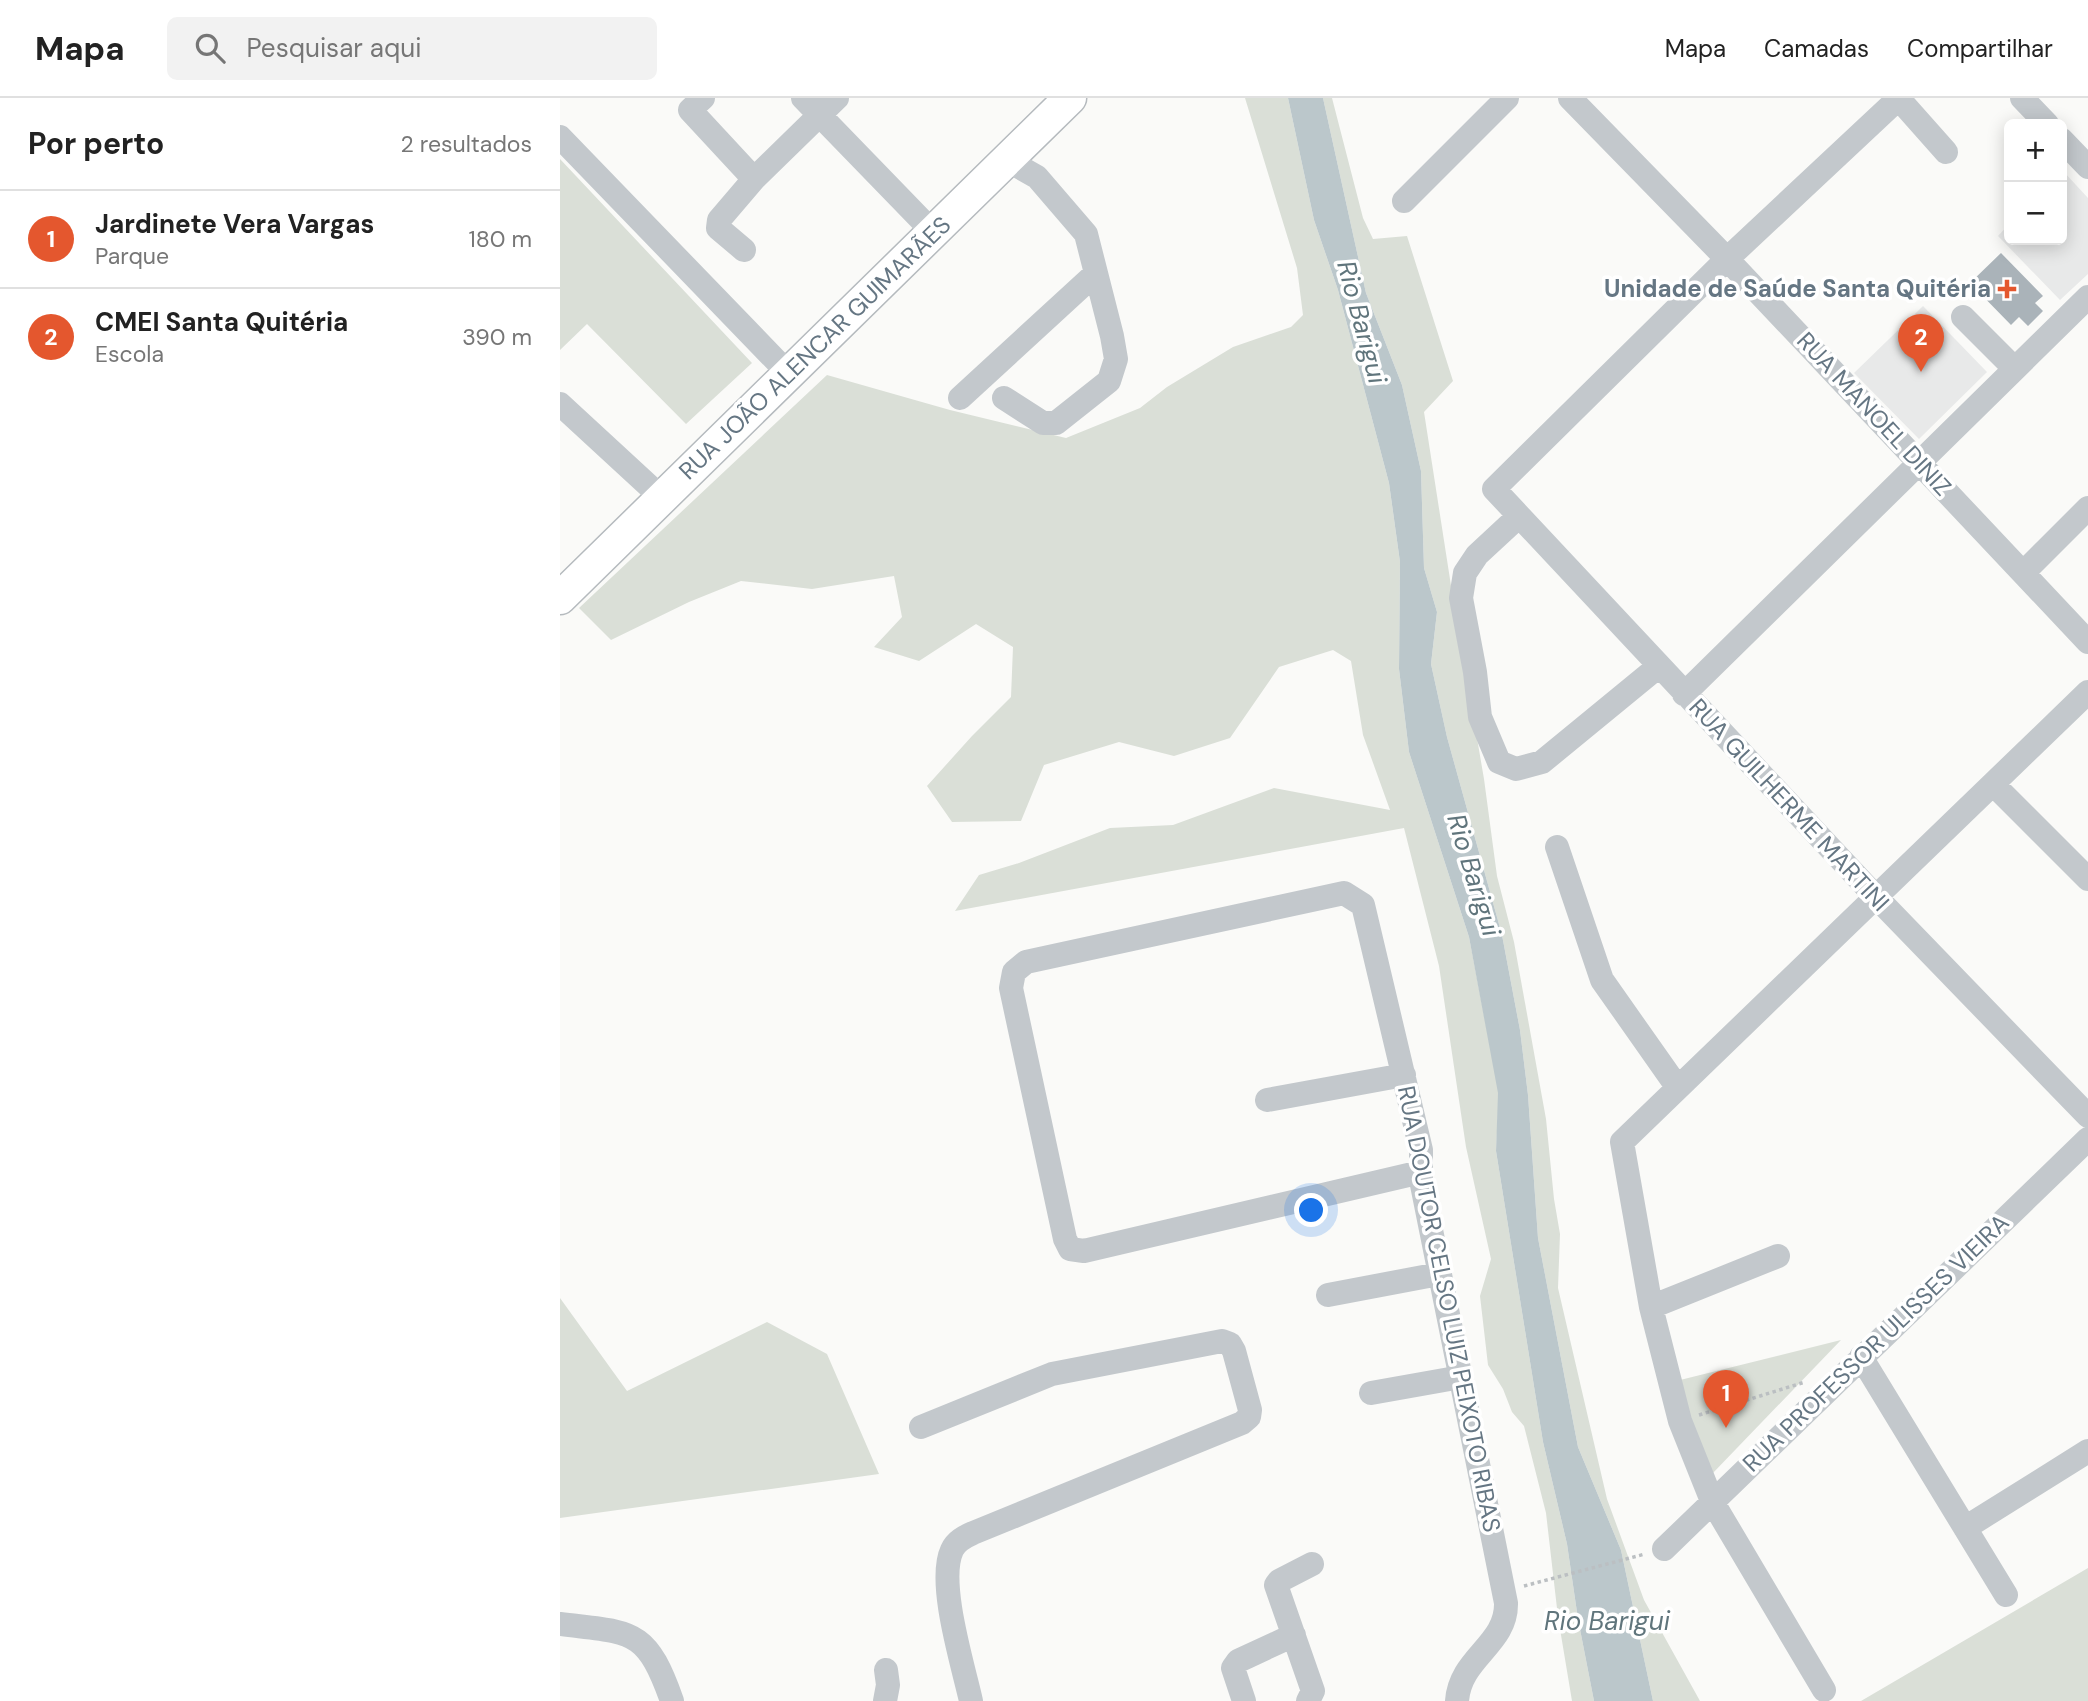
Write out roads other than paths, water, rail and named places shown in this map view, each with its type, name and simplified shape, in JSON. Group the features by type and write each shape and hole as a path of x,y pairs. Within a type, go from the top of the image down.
{"main road":[{"name":"RUA JOÃO ALENCAR GUIMARÃES","path":"560,598 1070,98"}],"street":[{"path":"1404,201 1507,98"},
{"name":"RUA MANOEL DINIZ","path":"1570,98 1727,259 2088,642"},
{"path":"1727,259 1899,98 1945,152"},
{"path":"2022,98 2042,119"},
{"path":"691,102 754,179"},
{"path":"744,250 718,228 719,220 820,103 933,232"},
{"path":"560,137 789,374"},
{"path":"2067,145 2088,167"},
{"path":"1004,398 1043,423 1056,423 1109,381 1116,359 1086,234 1037,177 1007,160"},
{"name":"RUA GUILHERME MARTINI","path":"1727,259 1494,489 1876,897 2088,1116"},
{"path":"960,398 1094,274"},
{"path":"1684,694 2088,297"},
{"path":"1963,317 2014,368"},
{"path":"560,404 662,498"},
{"path":"2023,573 2088,508"},
{"path":"1519,516 1477,555 1465,573 1461,598 1475,672 1480,717 1499,762 1516,769 1542,762 1659,666"},
{"path":"1824,1690 1712,1501 1680,1421 1651,1307 1622,1142 2088,692"},
{"path":"1993,784 2088,879"},
{"path":"1557,847 1602,979 1678,1088"},
{"name":"RUA DOUTOR CELSO LUIZ PEIXOTO RIBAS","path":"1421,1172 1084,1251 1070,1249 1065,1239 1011,988 1014,972 1026,962 1344,893 1363,905 1421,1150 1421,1172 1440,1274 1504,1592 1506,1613 1503,1625 1465,1672 1458,1686 1457,1701"},
{"path":"1267,1100 1404,1075"},
{"name":"RUA PROFESSOR ULISSES VIEIRA","path":"1653,1552 1712,1501 2088,1139"},
{"path":"1651,1307 1778,1256"},
{"path":"1328,1295 1440,1274"},
{"path":"921,1427 1052,1374 1222,1341 1230,1344 1234,1351 1250,1410 1249,1416 1242,1423 961,1539 953,1547 949,1559 948,1590 971,1701"},
{"path":"1861,1357 2006,1595"},
{"path":"1371,1393 1461,1377"},
{"path":"1965,1528 2088,1451"},
{"path":"1308,1701 1312,1691 1276,1586 1279,1581 1312,1564"},
{"path":"560,1624 623,1633 638,1640 656,1660 672,1701"},
{"path":"1244,1701 1234,1676 1233,1668 1238,1661 1294,1635"},
{"path":"886,1670 886,1701"}],"water":[{"name":"Rio Barigui","path":"1288,98 1323,98 1366,293 1402,385 1421,471 1424,568 1437,612 1431,664 1447,737 1502,935 1520,1030 1528,1095 1538,1238 1578,1447 1621,1550 1653,1701 1594,1701 1567,1544 1543,1442 1496,1151 1498,1093 1469,937 1409,752 1399,669 1400,562 1389,483 1338,290 1314,220"}],"place":[{"name":"Unidade de Saúde Santa Quitéria","path":"2007,289"},
{"name":"CMEI Santa Quitéria","path":"1921,372"},
{"name":"Jardinete Vera Vargas","path":"1726,1428"}]}
